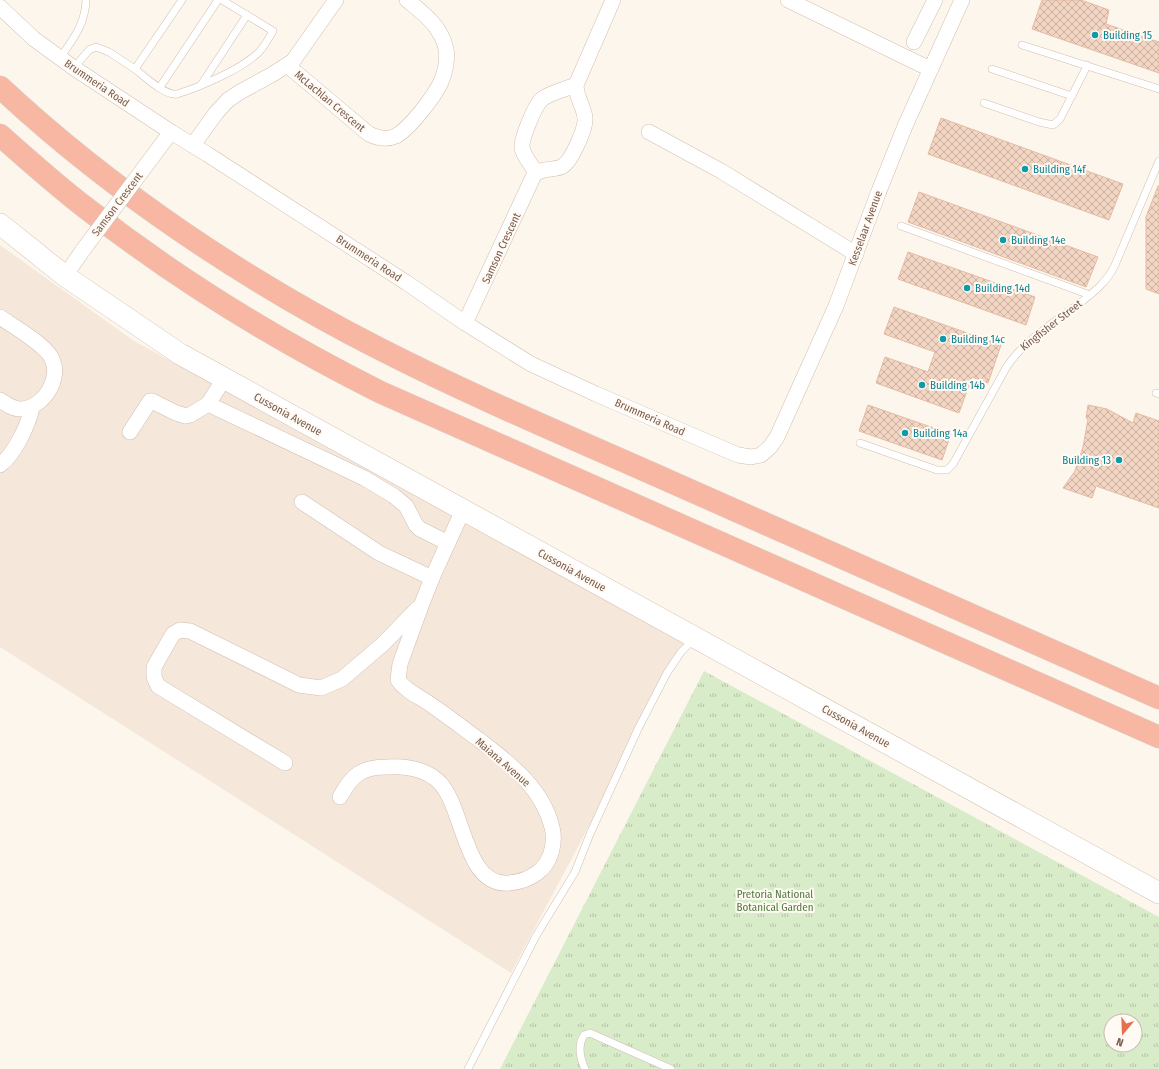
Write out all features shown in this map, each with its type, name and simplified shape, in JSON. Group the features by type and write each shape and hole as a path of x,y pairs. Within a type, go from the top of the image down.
{"highway":[{"path":"0,87 56,136 140,202 222,258 337,327 416,367 531,420 1159,698"},
{"path":"0,135 85,207 165,266 250,321 323,363 387,395 1159,737"}],"main road":[{"name":"Cussonia Avenue","path":"0,224 65,276 168,346 224,379 1159,893"}],"street":[{"path":"193,145 224,103 287,65 299,53 336,0"},
{"name":"McLachlan Crescent","path":"287,65 369,134 382,138 396,136 411,124 435,92 441,82 447,59 446,47 438,28 428,17 407,0"},
{"path":"576,85 540,100 527,127 522,146 523,152 536,173 564,166 577,145 584,126 585,118 576,85 613,0"},
{"path":"788,0 930,69"},
{"path":"914,42 935,0"},
{"name":"Kesselaar Avenue","path":"764,452 772,445 777,437 836,306 885,174 930,69 962,0"},
{"name":"Brummeria Road","path":"0,7 29,35 74,68 170,132 193,145 407,283 465,323 538,367 743,457 754,456 764,452"},
{"name":"Samson Crescent","path":"65,276 170,132"},
{"path":"649,132 721,171 856,254"},
{"name":"Samson Crescent","path":"465,323 528,187 536,173"},
{"path":"0,317 47,350 54,362 55,374 42,399 32,407 20,409 0,400"},
{"path":"130,432 150,401 176,413 186,416 190,415 208,404 224,379"},
{"path":"208,404 364,478 394,496 406,506 416,525 420,529 448,543"},
{"path":"0,465 7,459 18,440 29,419 32,407"},
{"path":"302,502 379,553 432,578"},
{"name":"Maiana Avenue","path":"340,797 353,777 368,769 379,767 402,767 420,770 437,781 449,796 468,847 479,869 487,878 495,883 502,884 522,881 539,871 550,856 554,837 550,817 539,795 525,778 497,753 445,714 406,688 398,680 400,664 421,606 463,510"},
{"path":"285,763 158,686 154,677 154,667 173,634 180,630 190,631 299,685 321,688 342,680 383,644 421,606"}],"lane":[{"path":"60,58 80,27 85,14 86,0"},
{"path":"135,69 182,0"},
{"path":"160,87 218,0"},
{"path":"74,68 90,50 96,47 109,52 135,69 165,92 172,95 186,92 242,65 258,54 273,31 222,0"},
{"path":"201,85 247,15"},
{"path":"1022,45 1159,89"},
{"path":"984,102 1039,122 1053,125 1060,119 1085,70 1086,65"},
{"path":"992,70 1072,96"},
{"name":"Kingfisher Street","path":"860,442 937,470 943,471 949,468 963,448 1014,356 1033,339 1090,295 1103,283 1113,269 1159,161"},
{"path":"901,226 1090,295"},
{"path":"468,1069 532,942 575,872 590,834 638,729 667,673 680,652 696,638"},
{"path":"584,1069 580,1058 579,1047 582,1038 587,1033 671,1069"}],"shaded area":[{"path":"0,245 134,341 687,641 511,973 0,647"}],"green space":[{"name":"Pretoria National Botanical Garden","path":"704,671 1159,917 1159,1069 500,1069"}],"building":[{"name":"Building 15","path":"1042,0 1081,0 1109,10 1106,24 1159,42 1159,73 1032,29"},
{"name":"Building 14f","path":"941,118 1123,184 1109,220 928,154"},
{"path":"1158,186 1159,294 1146,289 1146,217"},
{"name":"Building 14e","path":"919,192 1098,257 1086,287 908,222"},
{"name":"Building 14d","path":"908,252 1035,297 1026,325 898,279"},
{"path":"894,307 1001,345 988,383 972,377 959,413 876,383 885,357 928,372 935,352 884,334"},
{"name":"Building 14a","path":"868,405 951,434 942,460 859,431"},
{"name":"Building 13","path":"1088,405 1107,409 1133,423 1136,413 1159,421 1159,508 1096,486 1092,498 1063,488 1075,471 1083,447 1088,419 1086,418"}],"place":[{"name":"Building 15","path":"1095,35"},
{"name":"Building 14f","path":"1025,169"},
{"name":"Building 14e","path":"1003,240"},
{"name":"Building 14d","path":"967,288"},
{"name":"Building 14c","path":"943,339"},
{"name":"Building 14b","path":"922,385"},
{"name":"Building 14a","path":"905,433"},
{"name":"Building 13","path":"1119,460"}]}
